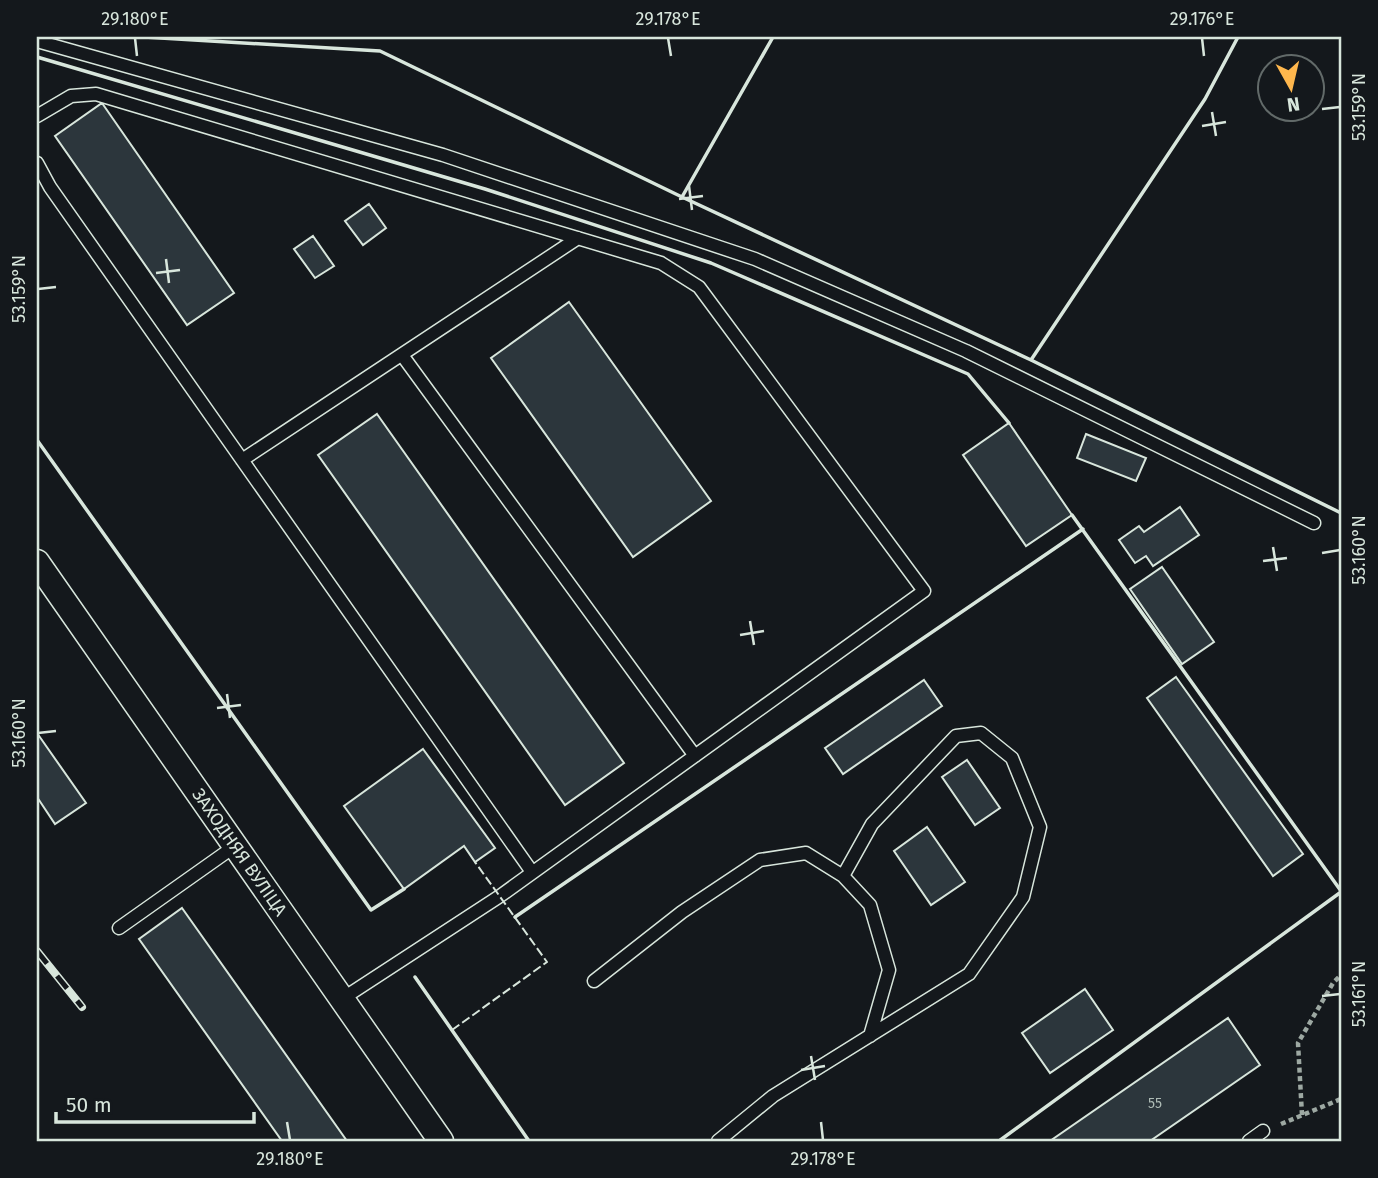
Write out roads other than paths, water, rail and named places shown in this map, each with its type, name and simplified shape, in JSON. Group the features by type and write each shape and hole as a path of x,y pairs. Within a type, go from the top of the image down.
{"street":[{"name":"ЗАХОДНЯЯ ВУЛІЦА","path":"37,562 441,1141"}],"lane":[{"path":"37,41 443,155 755,259 966,351 1314,523"},
{"path":"37,116 71,96 96,94 662,263 699,287 924,591 532,872 342,999"},
{"path":"37,163 50,187 532,872"},
{"path":"242,460 578,238"},
{"path":"402,355 695,756"},
{"path":"718,1141 773,1096 970,974 1023,897 1040,827 1012,758 981,733 956,736 872,824 843,876"},
{"path":"119,928 235,846"},
{"path":"594,981 681,912 760,860 806,853 843,876 870,905 888,970 870,1035"},
{"path":"1249,1141 1263,1131"}],"railway":[{"path":"37,951 82,1007"}]}
